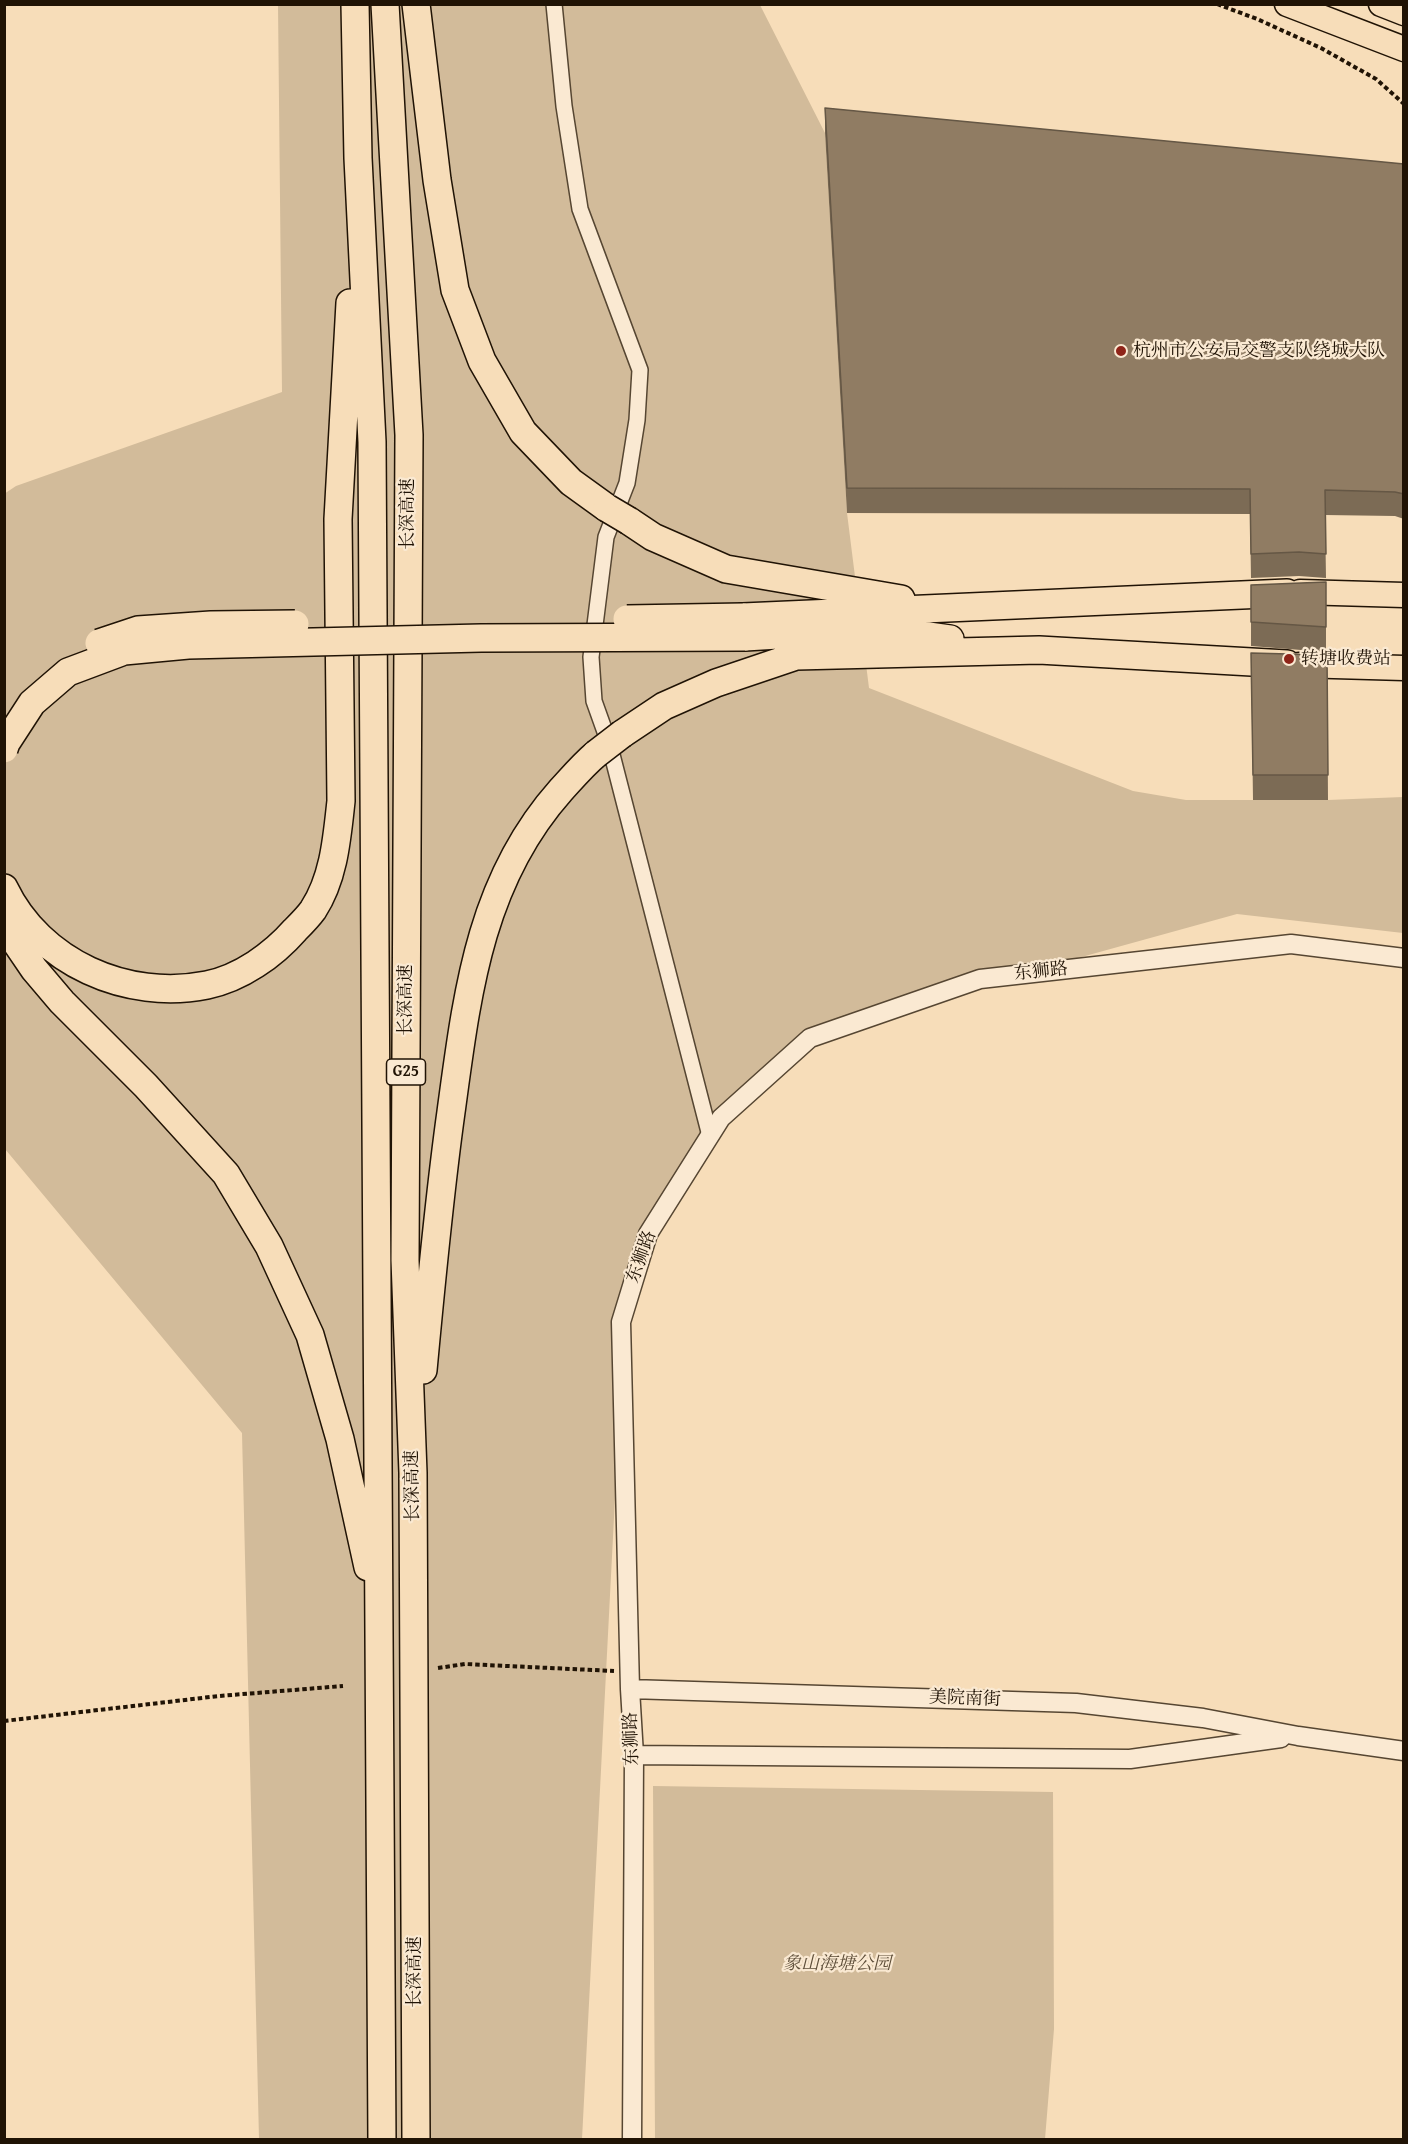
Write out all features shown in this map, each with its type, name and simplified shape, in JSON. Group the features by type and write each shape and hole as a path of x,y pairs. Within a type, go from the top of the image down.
{"highway":[{"name":"长深高速","path":"355,4 358,158 372,442 382,2139"},
{"name":"长深高速","path":"385,4 409,435 405,1260 413,1473 416,2139"},
{"path":"416,4 437,180 455,290 478,351 523,432 571,482 618,515 653,537 726,569 967,609"},
{"path":"1287,4 1404,49"},
{"path":"1382,4 1404,13"},
{"path":"1363,34 1404,54"},
{"path":"4,888 11,903 34,933 73,964 118,982 164,989 208,985 245,971 279,948 313,910 328,878 337,844 341,801 338,519 358,158"},
{"path":"4,749 32,703 68,672 124,651 200,644 481,638 744,627 967,609 1300,592 1404,595"},
{"path":"4,717 18,696 44,672 79,650 138,630 223,625 744,627 877,630 1039,650 1299,665 1404,668"},
{"path":"413,1473 441,1188 470,979 487,921 507,870 538,816 586,762 622,734 674,702 716,683 796,656 1039,650"},
{"path":"4,925 41,978 62,1002 146,1086 226,1174 269,1246 310,1335 340,1439 380,1621"}],"street":[{"path":"554,4 564,106 580,209 640,370 637,420 627,483 606,537 591,657 594,701 609,743 710,1136"},
{"name":"东狮路","path":"632,2139 634,1755 621,1322 648,1234 721,1118 810,1038 980,979 1291,944 1404,958"},
{"name":"美院南街","path":"630,1680 1076,1703 1203,1718 1298,1736 1404,1751"},
{"name":"美院南街","path":"634,1755 1130,1759 1298,1736"}],"path":[{"path":"1216,4 1257,19 1321,48 1376,79 1404,104"},
{"path":"438,1668 465,1664 630,1680"},
{"path":"4,1721 219,1696 343,1686"}],"green space":[{"path":"278,5 760,5 825,133 847,513 869,688 1133,791 1186,800 1328,800 1403,797 1403,933 1237,914 1020,974 810,1038 710,1136 648,1234 622,1362 582,2139 259,2139 242,1433 5,1149 4,494 16,486 282,392"},
{"name":"象山海塘公园","path":"653,1786 1053,1792 1054,2029 1045,2139 655,2139"}],"building":[{"name":"杭州市公安局交警支队绕城大队","path":"825,108 1404,164 1404,494 1325,490 1326,554 1299,552 1251,554 1250,489 847,488"},
{"path":"1326,582 1326,627 1251,622 1251,585"},
{"path":"1251,653 1327,655 1328,775 1253,775"}],"place":[{"name":"杭州市公安局交警支队绕城大队","path":"1121,351"},
{"name":"转塘收费站","path":"1289,659"}]}
